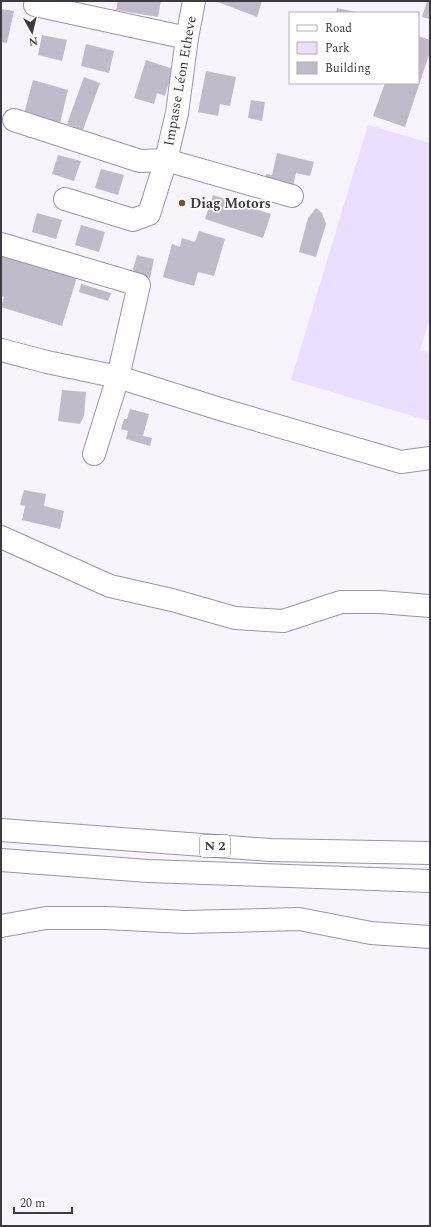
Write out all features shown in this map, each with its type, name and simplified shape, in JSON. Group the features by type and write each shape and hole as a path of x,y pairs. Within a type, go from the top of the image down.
{"main road":[{"name":"Impasse Léon Etheve","path":"65,199 133,220 149,214 166,160 177,113 187,38 194,1"},
{"path":"35,5 187,38"},
{"path":"14,120 140,162 166,160 292,196"},
{"path":"1,244 139,285 118,377 94,454"},
{"path":"1,350 47,362 118,377 220,409 401,462 430,458"},
{"path":"1,537 110,586 172,600 235,618 283,621 341,602 380,602 430,606"},
{"name":"N 2","path":"1,830 270,850 430,853"},
{"name":"N 2","path":"1,860 148,871 430,881"},
{"path":"1,926 46,918 106,918 185,922 299,919 372,933 430,937"}],"green space":[{"path":"368,125 430,143 430,318 420,350 430,353 430,421 291,380"}],"building":[{"path":"118,1 161,1 158,17 116,10"},
{"path":"215,1 262,1 257,17"},
{"path":"427,1 430,1 430,19 422,17"},
{"path":"337,8 356,12 336,12"},
{"path":"1,9 14,11 7,43 1,42"},
{"path":"42,35 67,40 62,61 38,55"},
{"path":"419,36 430,40 430,52 405,127 373,116 385,84 419,84"},
{"path":"86,44 114,51 109,73 81,66"},
{"path":"146,60 173,69 165,96 157,93 154,104 134,98"},
{"path":"206,71 236,77 230,106 220,104 218,116 198,112"},
{"path":"84,77 100,83 83,130 67,124"},
{"path":"33,80 68,90 60,123 24,114"},
{"path":"251,100 265,102 262,121 248,118"},
{"path":"277,153 314,162 310,176 296,173 292,190 264,183 266,174 272,175"},
{"path":"58,155 81,161 74,181 52,174"},
{"path":"101,169 124,175 118,195 95,188"},
{"path":"213,195 271,214 263,238 205,219"},
{"path":"316,208 322,213 326,224 316,257 299,252 308,218"},
{"path":"37,213 62,220 56,239 32,232"},
{"path":"81,225 105,232 99,252 75,245"},
{"path":"199,231 225,239 214,276 198,272 194,286 163,277 172,244 180,247 182,238 195,242"},
{"path":"1,253 77,277 62,326 1,307 4,297 1,296"},
{"path":"137,255 154,259 150,278 132,273"},
{"path":"81,284 111,293 108,301 79,292"},
{"path":"62,390 86,392 84,416 80,424 58,421"},
{"path":"130,409 149,414 143,436 152,438 150,446 126,439 128,431 121,429 124,419 127,419"},
{"path":"24,490 46,494 44,506 64,511 60,529 22,520 25,506 20,505"}],"place":[{"name":"Diag Motors","path":"182,203"}]}
